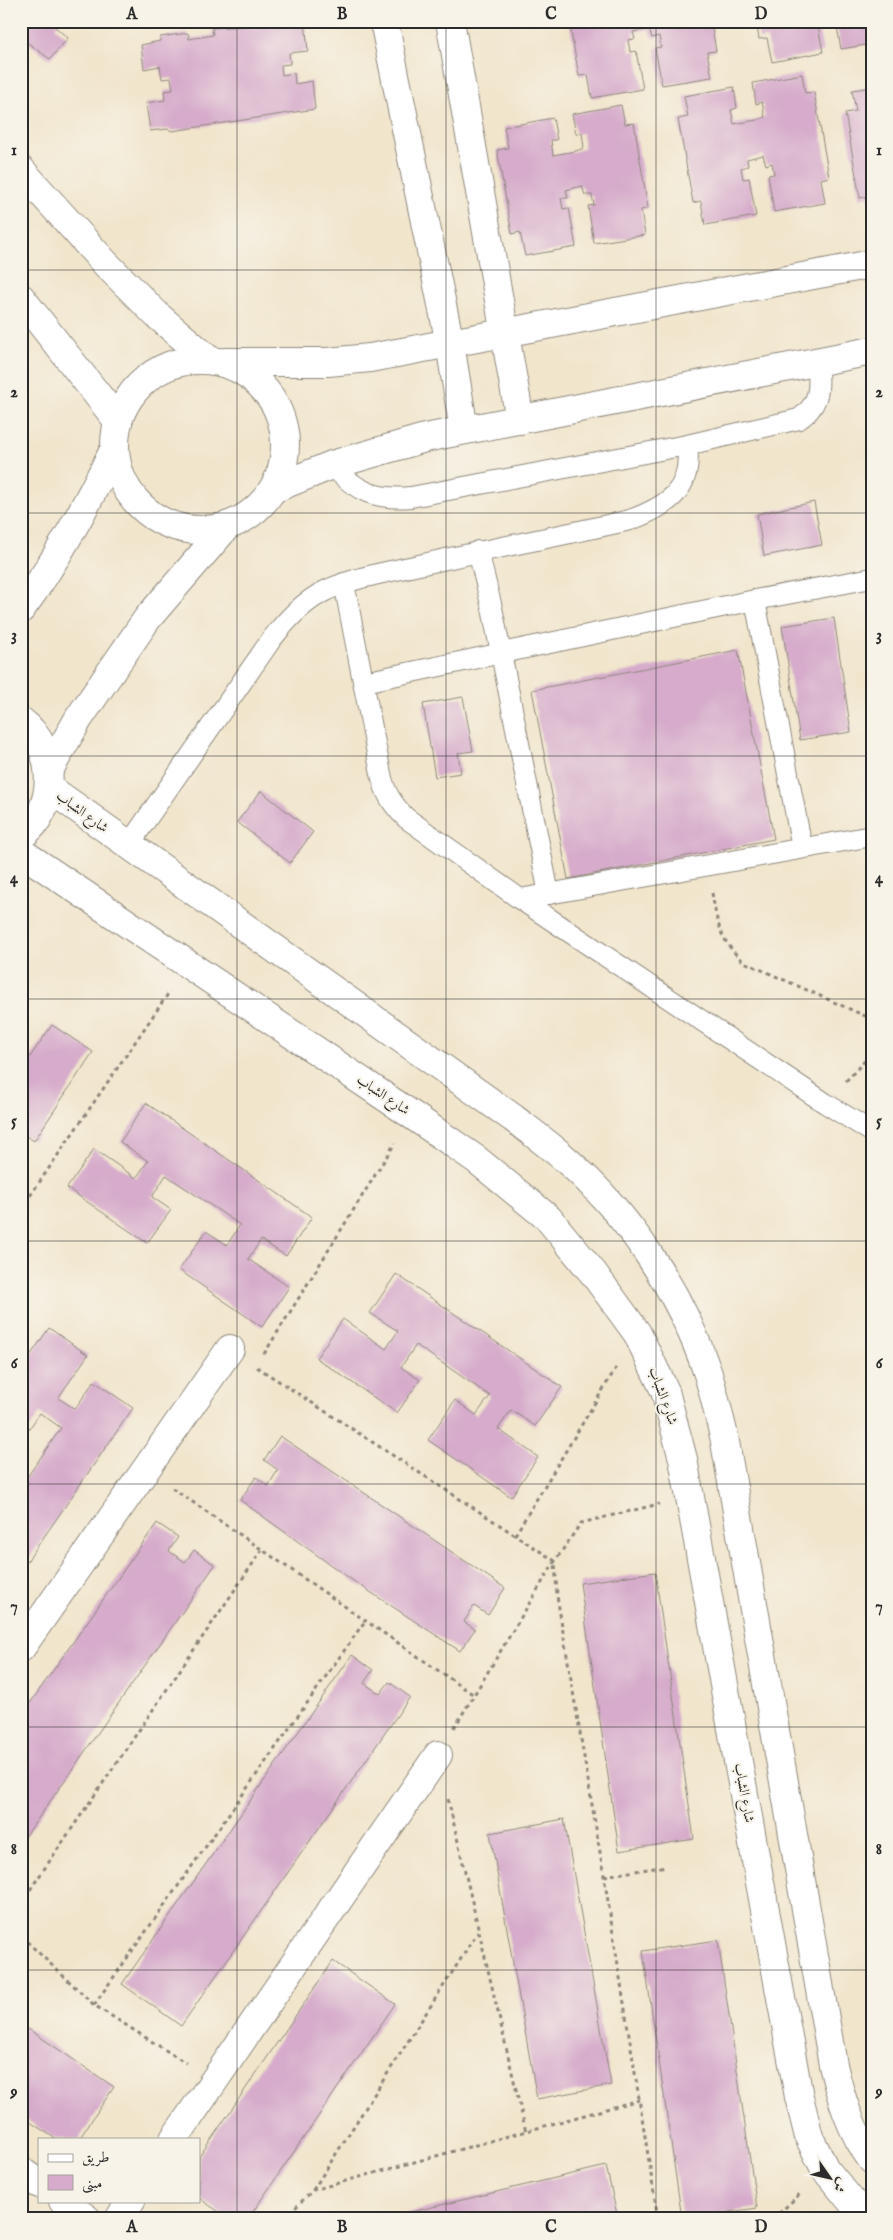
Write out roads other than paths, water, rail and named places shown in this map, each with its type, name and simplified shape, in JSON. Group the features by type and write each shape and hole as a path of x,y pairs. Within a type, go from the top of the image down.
{"street":[{"path":"384,21 450,344 464,430"},
{"path":"450,21 520,420"},
{"path":"21,170 104,262 158,316 217,361 246,372 262,386 276,404 283,425 286,447 282,469 273,489 260,505 244,518 226,527 203,530 181,528 161,521 142,508 128,492 114,450"},
{"path":"21,609 78,520 114,450 118,421 127,400 142,381 162,368 184,360 328,362 370,358 872,264"},
{"path":"21,298 118,421"},
{"path":"273,489 332,465 394,446 464,430 872,351"},
{"path":"21,836 36,821 44,806 49,779 79,718 147,618 226,527"},
{"path":"21,721 28,726 42,746 49,779"},
{"name":"شارع الشباب","path":"49,779 128,846 505,1112 565,1158 610,1205 650,1256 682,1313 707,1373 724,1436 833,2065 840,2095 850,2124 872,2160"},
{"name":"شارع الشباب","path":"21,852 477,1160 548,1218 594,1274 637,1333 664,1392 683,1459 799,2098 809,2136 825,2169 866,2219"},
{"path":"21,1648 230,1349"},
{"path":"175,2138 438,1755"},
{"path":"21,2171 38,2183"},
{"path":"64,2202 87,2219"},
{"path":"119,2219 130,2202"}],"lane":[{"path":"332,465 344,479 358,489 375,496 393,499 687,445 799,419 807,413 818,397 820,387 817,361"},
{"path":"128,846 282,625 311,600 344,583 478,551 630,520 654,510 673,497 682,486 689,459 687,445"},
{"path":"478,551 501,653 549,894"},
{"path":"364,682 756,600 872,578"},
{"path":"344,583 381,774 385,791 394,806 406,818 520,899 825,1104 872,1132"},
{"path":"756,600 802,848"},
{"path":"520,899 872,836"}]}
